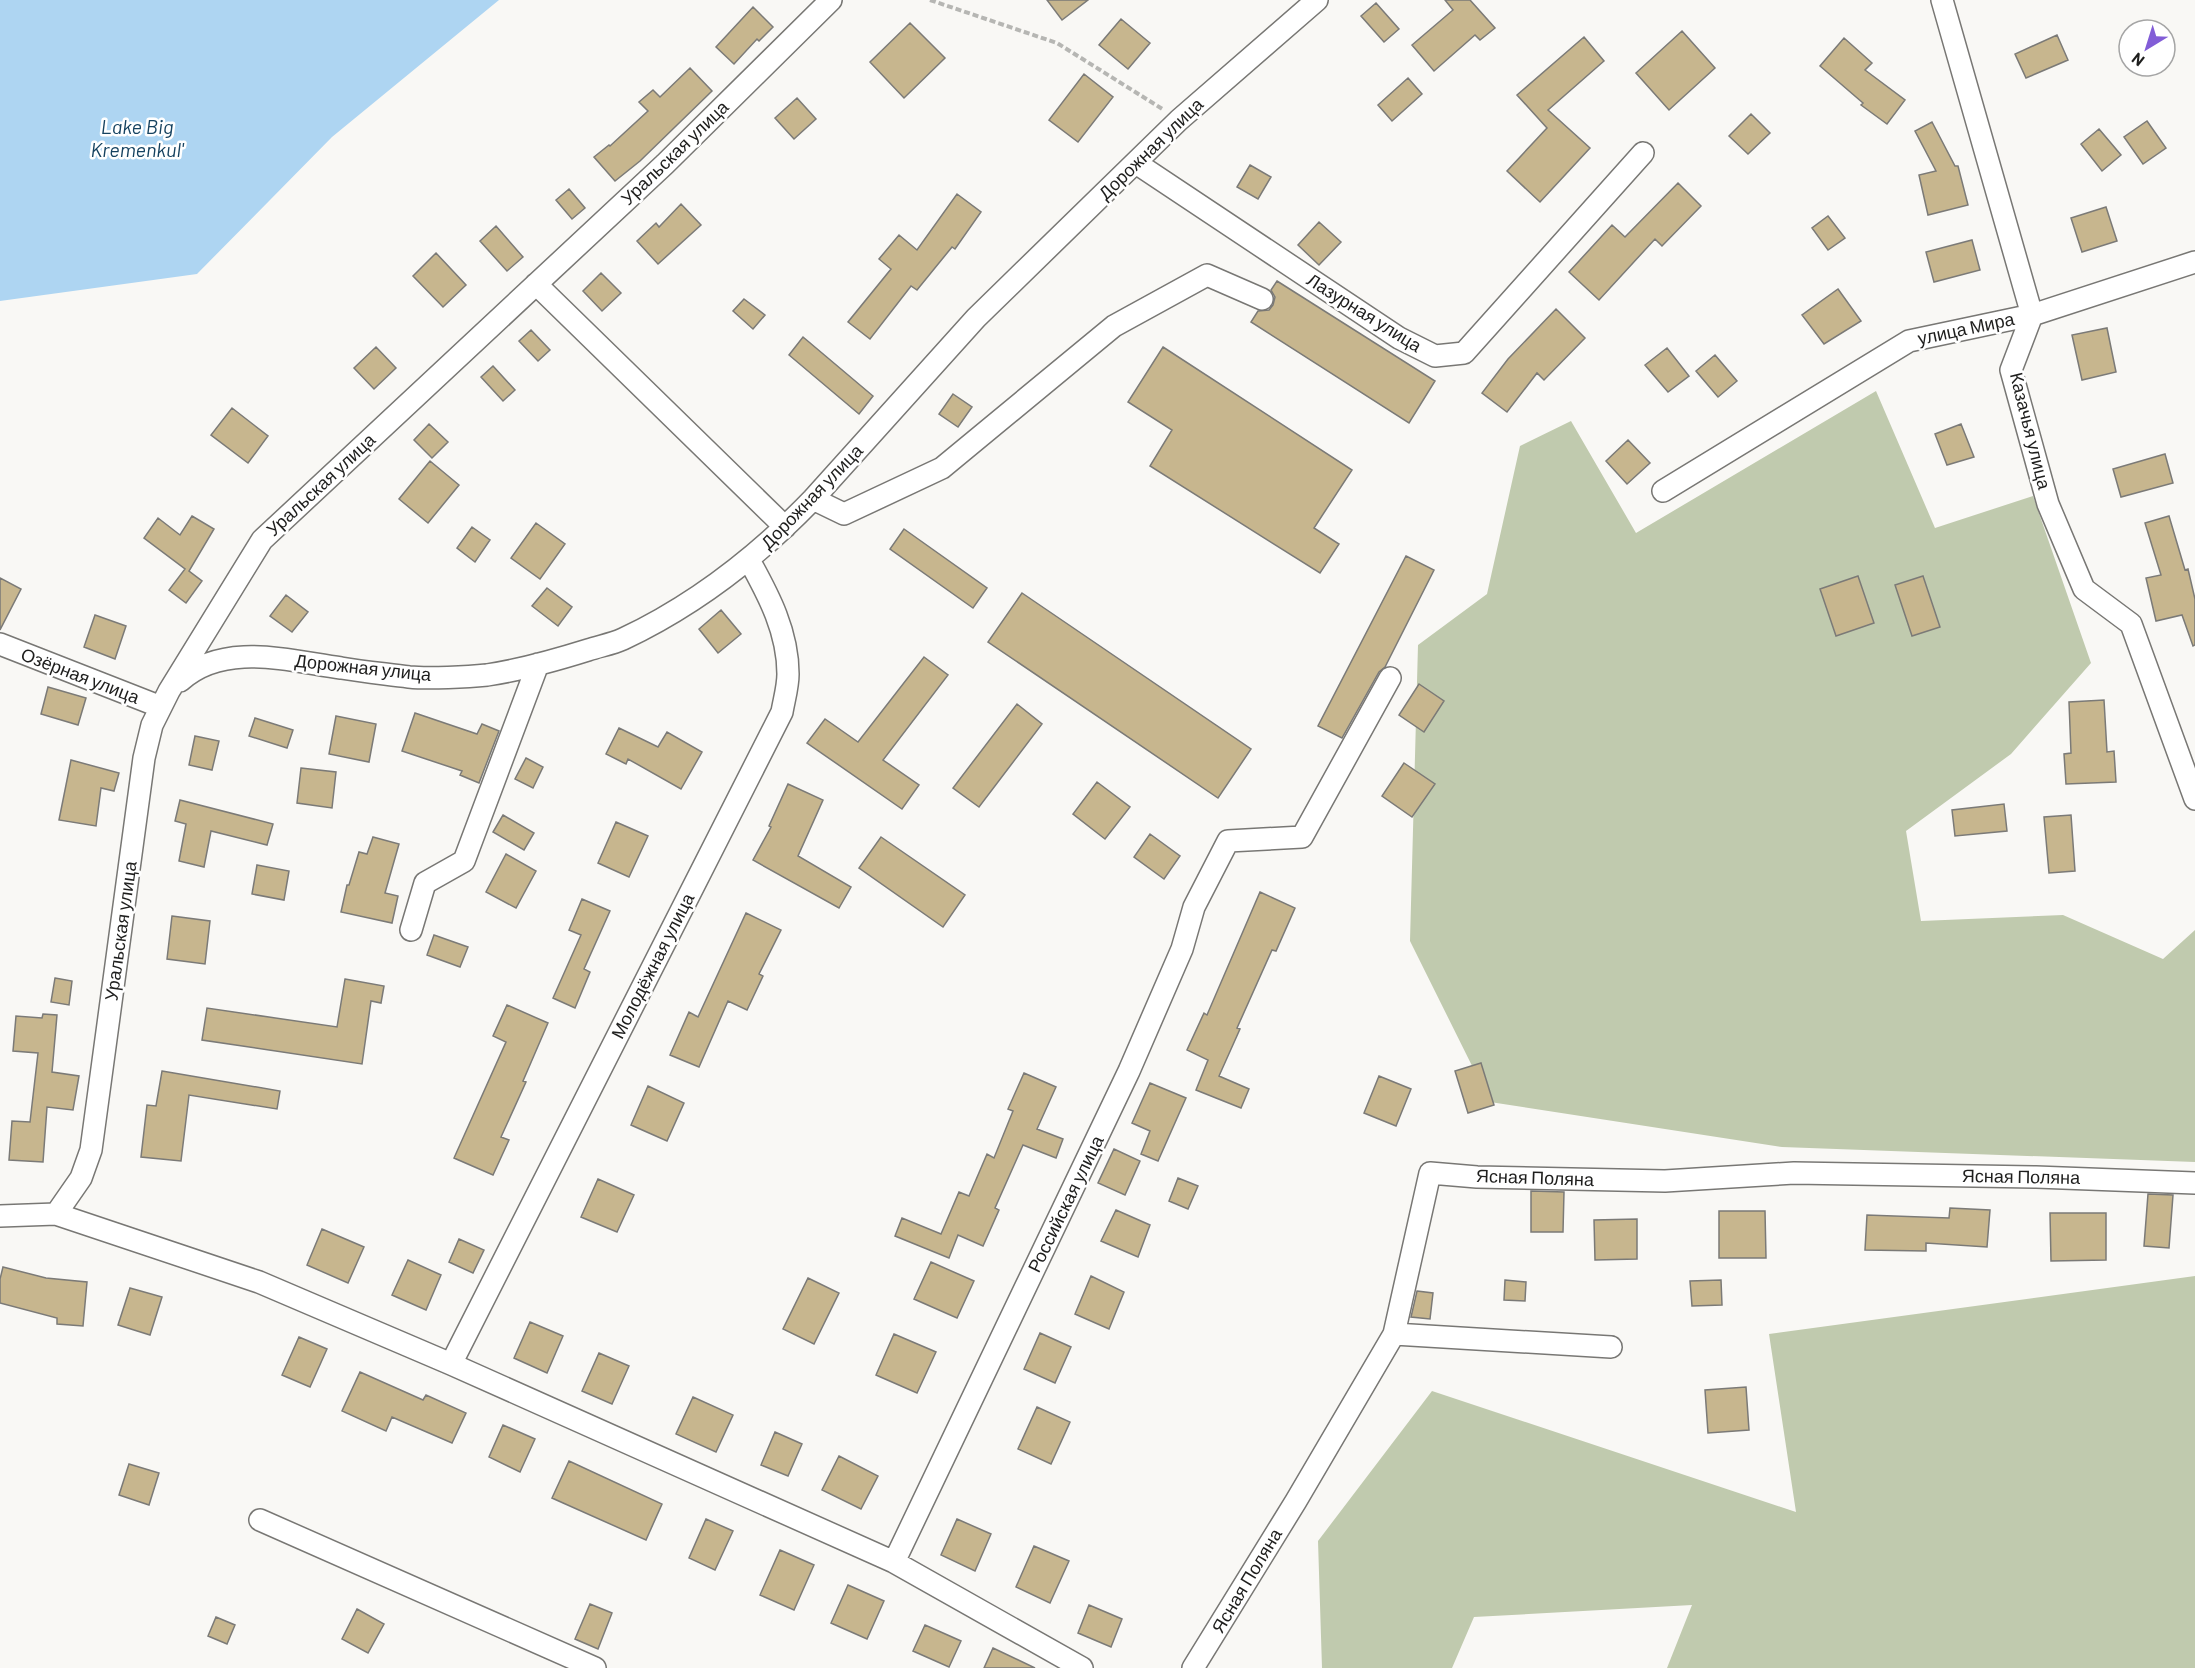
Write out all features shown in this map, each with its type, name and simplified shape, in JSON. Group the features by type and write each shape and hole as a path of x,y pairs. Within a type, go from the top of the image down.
{"street":[{"name":"Уральская улица","path":"56,1214 81,1178 91,1150 144,758 152,725 165,699 262,540 665,164 831,0"},
{"name":"Дорожная улица","path":"165,699 192,669 217,660 266,656 343,669 413,677 486,675 538,664 622,639 690,602 749,560 785,527 976,318 1179,120 1317,0"},
{"path":"1942,0 2032,315"},
{"name":"Лазурная улица","path":"1136,163 1399,338 1435,356 1464,353 1643,153"},
{"name":"улица Мира","path":"1662,491 1909,341 2032,315 2195,262"},
{"path":"813,499 844,514 942,468 1114,327 1207,275 1262,299"},
{"path":"536,284 785,527"},
{"name":"Казачья улица","path":"2032,315 2011,370 2048,504 2084,589 2131,624 2195,799"},
{"name":"Молодёжная улица","path":"452,1364 782,712 788,676 785,637 768,594 749,560"},
{"name":"Озёрная улица","path":"0,645 165,699"},
{"path":"411,930 425,883 464,861 538,664"},
{"name":"Российская улица","path":"894,1562 1129,1071 1182,949 1194,906 1228,842 1302,837 1390,678"},
{"name":"Ясная Поляна","path":"1193,1668 1296,1501 1394,1334 1430,1173 1477,1177 1665,1181 1794,1173 2036,1177 2195,1183"},
{"path":"0,1216 56,1214 259,1282 452,1364 894,1562 1082,1668"},
{"path":"1394,1334 1611,1347"},
{"path":"260,1520 595,1668"}],"path":[{"path":"930,0 1057,44 1179,120"}],"green space":[{"path":"1876,391 1935,528 2033,496 2091,663 2011,754 1906,831 1921,921 2063,915 2163,959 2195,930 2195,1162 1782,1147 1490,1102 1410,941 1418,645 1487,594 1520,446 1571,421 1636,533"},
{"path":"2195,1276 2195,1668 1667,1668 1692,1605 1474,1617 1452,1668 1322,1668 1318,1541 1432,1391 1796,1512 1769,1334"}],"water":[{"name":"Lake Big Kremenkul'","path":"0,0 499,0 332,137 197,274 0,301"}],"building":[{"path":"1047,0 1088,0 1062,20"},
{"path":"1445,0 1470,0 1495,28 1480,40 1475,35 1434,71 1412,45 1453,10"},
{"path":"1376,3 1399,29 1384,42 1361,16"},
{"path":"753,7 773,27 759,41 757,39 734,64 716,47"},
{"path":"1121,19 1150,43 1128,69 1099,45"},
{"path":"910,23 945,58 904,98 870,62"},
{"path":"1682,31 1715,68 1669,110 1636,73"},
{"path":"2057,35 2068,60 2026,78 2015,54"},
{"path":"1584,37 1604,61 1548,110 1590,148 1540,202 1507,171 1547,128 1517,95"},
{"path":"1844,38 1872,63 1865,70 1905,100 1887,124 1861,105 1863,103 1820,66"},
{"path":"690,68 712,91 640,161 615,181 594,157 610,146 648,111 639,102 653,90 660,97"},
{"path":"1084,74 1113,97 1078,142 1049,120"},
{"path":"1408,78 1422,94 1392,121 1378,105"},
{"path":"797,98 816,119 794,139 775,118"},
{"path":"1751,114 1770,133 1748,154 1729,136"},
{"path":"2147,121 2166,148 2143,164 2124,137"},
{"path":"1932,122 1955,166 1958,166 1968,205 1928,215 1919,175 1936,171 1915,131"},
{"path":"2099,129 2121,155 2102,171 2081,144"},
{"path":"1250,165 1271,177 1258,199 1237,187"},
{"path":"1678,183 1701,206 1662,246 1655,239 1599,300 1569,272 1612,225 1625,237"},
{"path":"569,189 585,208 572,219 556,200"},
{"path":"957,194 981,212 955,249 952,247 917,290 911,286 870,339 848,322 891,269 879,259 899,235 917,250"},
{"path":"681,204 701,225 658,264 637,241 656,223 659,227"},
{"path":"2106,207 2117,241 2082,252 2071,218"},
{"path":"1828,216 1845,238 1828,250 1812,228"},
{"path":"1319,222 1341,242 1319,265 1298,245"},
{"path":"496,226 523,257 507,271 480,241"},
{"path":"1972,240 1980,270 1934,282 1926,252"},
{"path":"436,253 466,285 443,307 413,276"},
{"path":"601,273 621,293 602,311 583,291"},
{"path":"1277,281 1435,381 1409,423 1251,322 1258,311 1269,310 1273,305 1275,297 1271,290"},
{"path":"1838,289 1861,321 1824,344 1802,315"},
{"path":"744,299 765,315 753,329 733,311"},
{"path":"1556,309 1585,338 1544,380 1537,373 1507,412 1482,393 1508,359"},
{"path":"2107,328 2116,372 2082,380 2072,335"},
{"path":"531,330 550,350 538,361 519,341"},
{"path":"803,337 873,396 859,414 789,355"},
{"path":"376,347 396,368 374,389 354,368"},
{"path":"1163,347 1352,470 1314,528 1339,544 1320,573 1150,466 1172,430 1128,402"},
{"path":"1667,348 1689,376 1668,392 1645,365"},
{"path":"1715,355 1737,381 1718,397 1696,371"},
{"path":"493,366 515,390 503,401 481,377"},
{"path":"953,394 972,407 958,427 939,414"},
{"path":"232,408 268,436 248,463 211,435"},
{"path":"429,424 448,442 432,458 414,440"},
{"path":"1961,424 1974,457 1947,465 1935,434"},
{"path":"1628,440 1650,463 1627,484 1606,461"},
{"path":"2165,454 2173,483 2121,497 2113,469"},
{"path":"430,461 459,485 428,523 399,499"},
{"path":"192,516 214,529 189,571 202,581 186,603 169,590 185,569 144,538 158,518 180,535"},
{"path":"2169,516 2185,570 2188,569 2195,599 2195,645 2193,646 2182,615 2156,621 2146,578 2161,575 2145,523"},
{"path":"536,523 565,544 540,579 511,558"},
{"path":"472,527 490,540 475,562 457,548"},
{"path":"904,529 987,588 973,608 890,549"},
{"path":"1406,556 1434,570 1385,667 1379,672 1342,738 1318,726"},
{"path":"1858,576 1874,623 1836,636 1820,589"},
{"path":"1923,576 1940,627 1912,636 1895,585"},
{"path":"0,578 21,589 0,630"},
{"path":"547,588 572,607 558,626 532,606"},
{"path":"1022,593 1251,749 1218,798 988,642"},
{"path":"286,595 308,612 292,632 270,616"},
{"path":"721,610 741,634 718,653 699,629"},
{"path":"95,615 126,626 115,659 84,647"},
{"path":"924,657 948,675 883,760 919,785 902,809 807,743 825,719 858,742"},
{"path":"1419,684 1444,701 1424,732 1399,715"},
{"path":"48,687 86,698 78,725 41,714"},
{"path":"2104,700 2107,752 2114,751 2116,782 2066,784 2064,754 2071,753 2069,702"},
{"path":"1017,704 1042,724 979,807 953,788"},
{"path":"415,713 477,734 482,724 499,731 479,783 460,775 462,771 402,751"},
{"path":"336,716 376,724 369,762 329,754"},
{"path":"255,718 293,730 287,748 249,736"},
{"path":"619,728 658,747 667,732 702,752 681,789 628,759 626,764 606,754"},
{"path":"195,736 219,741 212,770 189,765"},
{"path":"526,758 543,767 533,788 515,779"},
{"path":"71,760 119,773 114,791 101,788 96,826 59,820"},
{"path":"1404,763 1435,784 1412,817 1382,796"},
{"path":"301,768 336,772 332,808 297,803"},
{"path":"1097,782 1130,807 1105,839 1073,814"},
{"path":"788,784 823,800 798,856 851,887 839,908 753,860 771,827 769,826"},
{"path":"180,800 273,824 267,845 211,831 204,867 179,861 186,824 175,821"},
{"path":"2004,804 2007,831 1955,836 1952,810"},
{"path":"503,815 534,833 524,850 493,832"},
{"path":"2071,815 2075,871 2049,873 2044,817"},
{"path":"616,822 648,836 629,877 598,863"},
{"path":"1150,834 1180,856 1164,879 1134,857"},
{"path":"373,837 399,844 385,893 398,896 392,923 341,912 347,885 349,885 359,852 367,854"},
{"path":"881,837 965,895 943,927 859,868"},
{"path":"506,854 536,871 516,908 486,892"},
{"path":"257,865 289,871 284,900 252,894"},
{"path":"1260,892 1295,908 1276,951 1272,950 1237,1028 1240,1029 1219,1076 1249,1089 1241,1108 1196,1090 1208,1060 1187,1050 1204,1013 1207,1015"},
{"path":"582,899 610,911 584,969 590,972 575,1008 553,998 581,935 569,930"},
{"path":"746,913 781,930 759,974 763,976 747,1010 728,1001 699,1067 670,1055 689,1012 698,1017"},
{"path":"172,916 210,921 205,964 167,959"},
{"path":"434,935 468,947 460,967 427,955"},
{"path":"55,978 72,981 69,1005 51,1002"},
{"path":"345,979 384,986 381,1003 371,1001 362,1064 202,1040 207,1008 337,1027"},
{"path":"507,1005 548,1023 523,1081 526,1082 501,1137 509,1140 493,1175 454,1158 506,1042 493,1036"},
{"path":"43,1014 57,1015 52,1072 79,1076 73,1110 47,1107 43,1162 9,1160 12,1121 30,1122 38,1053 13,1051 16,1016 42,1018"},
{"path":"1481,1063 1494,1105 1468,1113 1455,1071"},
{"path":"162,1071 280,1091 277,1109 189,1095 181,1161 141,1157 147,1105 156,1106"},
{"path":"1024,1073 1056,1087 1037,1129 1063,1139 1056,1158 1023,1145 995,1208 999,1210 983,1246 958,1235 949,1258 895,1236 902,1218 941,1234 959,1192 969,1196 987,1154 994,1158 1013,1111 1008,1109"},
{"path":"1379,1076 1411,1089 1396,1126 1364,1113"},
{"path":"1150,1083 1186,1098 1158,1161 1141,1154 1150,1131 1132,1123"},
{"path":"648,1086 684,1103 667,1141 631,1125"},
{"path":"1114,1149 1140,1161 1125,1195 1098,1183"},
{"path":"1178,1178 1198,1186 1188,1209 1169,1201"},
{"path":"598,1179 634,1195 617,1232 581,1217"},
{"path":"1531,1191 1564,1192 1563,1232 1531,1232"},
{"path":"2148,1194 2173,1195 2169,1248 2144,1246"},
{"path":"1950,1208 1990,1210 1987,1247 1926,1243 1926,1251 1865,1250 1867,1215 1949,1218"},
{"path":"1116,1210 1150,1225 1138,1257 1101,1241"},
{"path":"1719,1211 1765,1211 1766,1258 1719,1258"},
{"path":"2050,1213 2106,1213 2106,1260 2051,1261"},
{"path":"1637,1219 1637,1259 1595,1260 1594,1220"},
{"path":"322,1229 364,1247 348,1283 307,1265"},
{"path":"459,1239 484,1250 473,1273 449,1262"},
{"path":"408,1260 441,1275 426,1310 392,1295"},
{"path":"931,1262 974,1281 957,1318 914,1299"},
{"path":"3,1267 46,1278 87,1282 83,1326 57,1324 57,1318 0,1303 0,1279"},
{"path":"1091,1276 1124,1292 1109,1329 1075,1314"},
{"path":"808,1278 839,1293 814,1344 783,1329"},
{"path":"1505,1280 1526,1282 1525,1301 1504,1300"},
{"path":"1721,1280 1722,1305 1692,1306 1690,1281"},
{"path":"130,1288 162,1297 150,1335 118,1325"},
{"path":"1417,1291 1433,1293 1430,1319 1411,1317"},
{"path":"530,1322 563,1336 547,1373 514,1358"},
{"path":"1040,1333 1071,1347 1055,1383 1024,1369"},
{"path":"894,1334 936,1352 917,1393 876,1375"},
{"path":"299,1337 327,1349 310,1387 282,1375"},
{"path":"599,1353 629,1366 612,1404 582,1391"},
{"path":"360,1372 423,1400 426,1395 466,1413 452,1443 392,1417 386,1431 342,1411"},
{"path":"1746,1387 1749,1430 1708,1433 1705,1390"},
{"path":"693,1397 733,1415 716,1452 676,1434"},
{"path":"1037,1407 1070,1422 1051,1464 1018,1449"},
{"path":"503,1425 535,1439 520,1472 489,1457"},
{"path":"775,1432 802,1444 788,1476 761,1465"},
{"path":"839,1456 878,1476 861,1509 822,1490"},
{"path":"569,1461 662,1504 646,1540 552,1498"},
{"path":"129,1464 159,1473 149,1505 119,1495"},
{"path":"706,1519 733,1531 715,1570 689,1558"},
{"path":"957,1519 991,1534 975,1571 941,1555"},
{"path":"1034,1546 1069,1561 1050,1603 1016,1587"},
{"path":"780,1550 814,1565 794,1610 760,1595"},
{"path":"848,1585 884,1601 867,1639 831,1623"},
{"path":"590,1604 612,1613 598,1649 575,1639"},
{"path":"1089,1605 1122,1619 1111,1647 1078,1633"},
{"path":"357,1609 384,1624 368,1653 342,1639"},
{"path":"216,1617 235,1625 227,1644 208,1636"},
{"path":"925,1625 961,1641 949,1667 913,1651"},
{"path":"993,1648 1035,1668 984,1668"}]}
